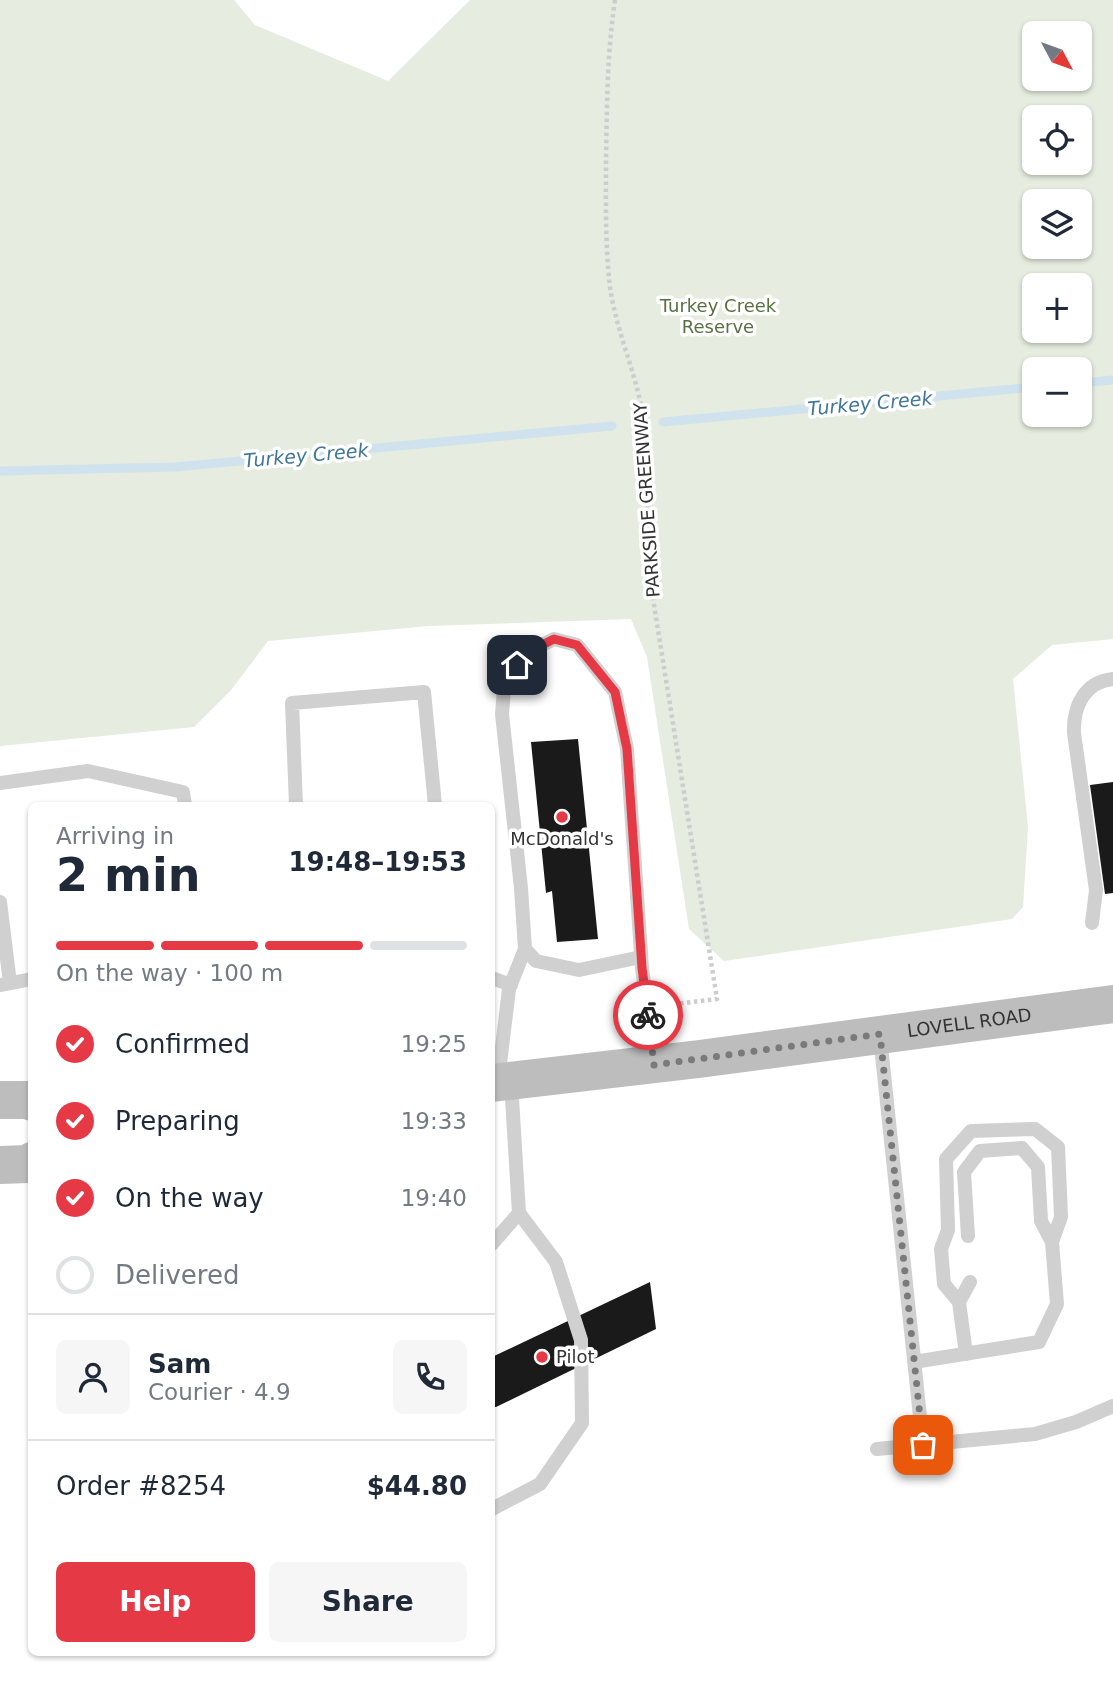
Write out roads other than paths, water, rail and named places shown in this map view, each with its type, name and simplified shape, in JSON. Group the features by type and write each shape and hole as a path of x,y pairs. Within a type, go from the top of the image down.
{"main road":[{"name":"LOVELL ROAD","path":"500,1083 1113,1004"},
{"path":"0,1100 28,1100"},
{"path":"0,1165 28,1163"}],"lane":[{"path":"495,1508 540,1485 582,1423 581,1340 556,1262 519,1213 500,1083 511,985 525,949 502,714 505,677 528,652 554,639 577,645 615,692 627,749 641,957 654,1065"},
{"path":"1092,923 1096,890 1073,715 1081,698 1092,686 1113,679"},
{"path":"296,802 292,703 424,692 435,802"},
{"path":"0,783 88,772 183,792 184,802"},
{"path":"0,902 5,984 28,980"},
{"path":"525,949 536,961 579,970 641,957"},
{"path":"495,979 511,985"},
{"path":"880,1034 923,1445"},
{"path":"966,1354 959,1302 944,1284 941,1249 948,1230 946,1159 971,1131 1035,1129 1058,1147 1061,1217 1052,1242"},
{"path":"914,1362 1039,1342 1057,1304 1052,1242 1041,1221 1038,1167 1022,1147 980,1151 964,1172 968,1236"},
{"path":"495,1241 519,1213"},
{"path":"959,1302 970,1282"},
{"path":"877,1448 1035,1434 1076,1422 1113,1406"}],"waterway":[{"name":"Turkey Creek","path":"1092,382 1113,380"},
{"name":"Turkey Creek","path":"663,422 1022,388"},
{"name":"Turkey Creek","path":"0,471 175,467 612,426"}],"place":[{"name":"McDonald's","path":"562,817"},
{"name":"Pilot","path":"542,1357"}],"park label":[{"name":"Turkey Creek Reserve","path":"718,316"}]}
